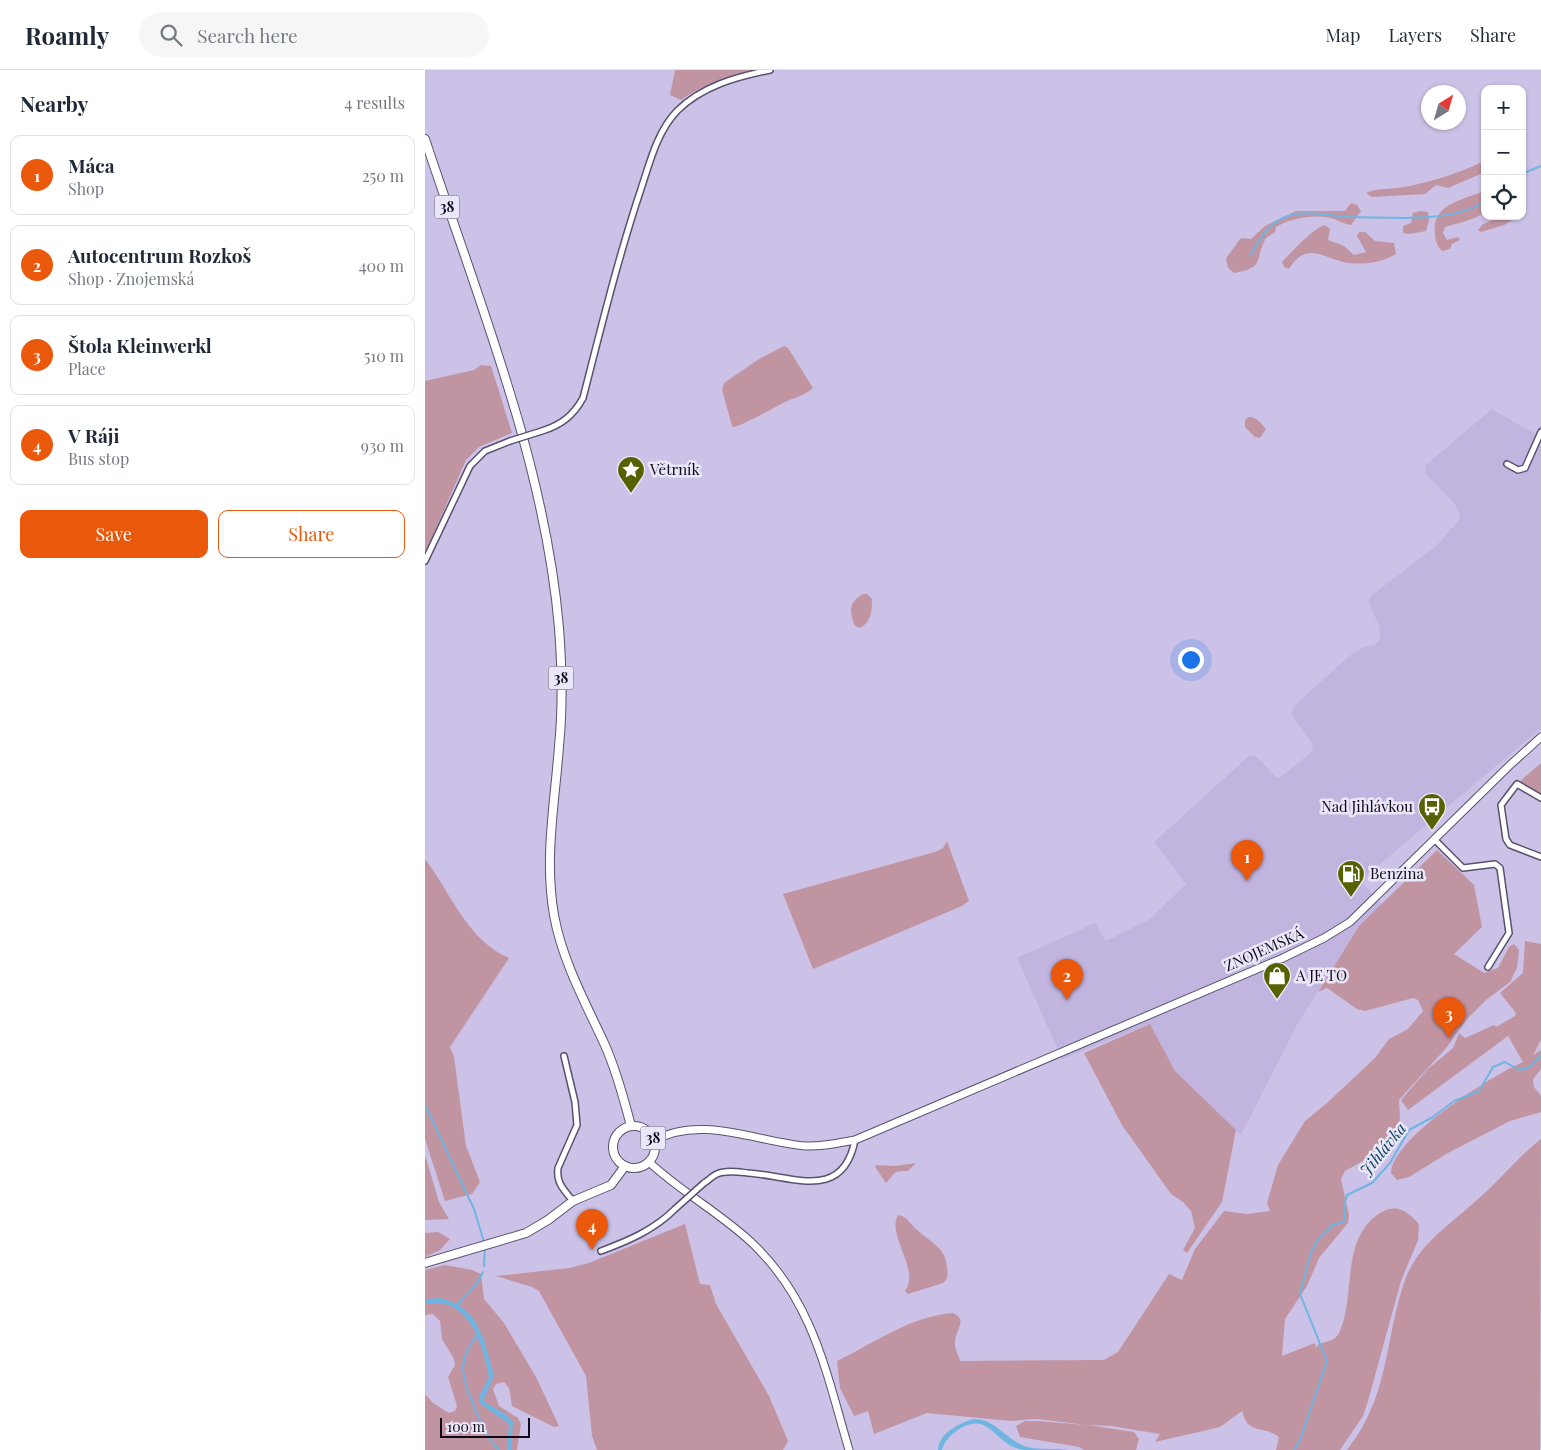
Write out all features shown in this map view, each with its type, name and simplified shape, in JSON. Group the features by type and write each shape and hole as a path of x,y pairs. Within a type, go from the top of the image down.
{"main road":[{"name":"38","path":"425,140 529,462 546,536 557,608 561,683 559,745 549,841 552,898 564,952 605,1046 631,1126"},
{"name":"ZNOJEMSKÁ","path":"655,1141 674,1132 696,1129 807,1146 855,1140 943,1104 1324,938 1350,922 1541,737"},
{"name":"38","path":"631,1126 644,1128 655,1141 655,1150 649,1162 638,1168 625,1166 615,1156 613,1144 619,1132 631,1126"},
{"path":"649,1162 677,1186 740,1232 781,1275 800,1305 816,1337 849,1450"},
{"path":"425,1263 533,1229 573,1201 611,1185 625,1166"}],"street":[{"path":"425,561 470,466 485,451 555,427 573,414 583,398 625,237 657,142 669,120 688,102 716,85 770,70"},
{"path":"1507,464 1518,470 1525,468 1541,432"},
{"path":"1541,798 1517,784 1502,801 1500,811 1506,839 1510,845 1541,858"},
{"path":"1435,840 1463,868 1495,864 1500,868 1509,933 1488,967"},
{"path":"564,1056 575,1102 577,1124 558,1168 557,1175 560,1186 573,1201"},
{"path":"601,1251 632,1239 661,1223 704,1183 717,1174 733,1172 810,1181 826,1180 844,1170 852,1155 855,1140"}],"shaded area":[{"path":"675,70 756,70 707,85 681,100 670,95"},
{"path":"1481,163 1481,174 1448,188 1436,185 1425,194 1372,197 1366,193 1425,183"},
{"path":"1481,192 1481,215 1445,227 1443,233 1447,240 1458,237 1460,240 1452,244 1450,249 1442,251 1435,236 1435,223 1438,215 1444,209 1459,200"},
{"path":"1351,203 1357,205 1361,211 1351,225 1324,217 1310,217 1289,221 1276,227 1275,232 1266,238 1255,265 1244,271 1234,273 1228,268 1226,258 1241,238 1251,239 1265,226 1296,211 1345,211"},
{"path":"1420,211 1428,212 1429,220 1426,231 1410,234 1403,233 1403,226 1411,223 1413,213"},
{"path":"1492,220 1512,220 1504,225 1481,232 1478,230 1483,224"},
{"path":"1325,225 1330,229 1328,240 1344,246 1354,255 1366,252 1357,236 1359,232 1365,232 1375,241 1394,243 1396,254 1380,261 1356,264 1310,253 1296,260 1289,269 1284,267 1282,262 1309,235"},
{"path":"784,346 788,348 813,388 748,421 735,427 732,426 722,390 724,383 759,359"},
{"path":"481,365 491,366 512,433 479,447 466,460 425,553 425,381 474,370"},
{"path":"1492,409 1535,434 1541,424 1541,728 1360,881 1383,905 1359,926 1298,1023 1241,1135 1175,1071 1150,1024 1062,1059 1017,958 1095,923 1106,941 1150,919 1186,884 1154,842 1250,755 1257,757 1277,778 1310,753 1313,747 1312,743 1291,714 1294,706 1349,656 1364,647 1375,645 1380,640 1379,626 1368,601 1371,596 1436,546 1460,519 1455,504 1425,473 1426,465"},
{"path":"1248,417 1256,419 1266,429 1260,438 1255,437 1245,427 1245,420"},
{"path":"867,594 872,599 872,608 869,620 860,628 855,626 851,608 858,597"},
{"path":"1541,763 1541,796 1519,782"},
{"path":"947,841 969,901 962,906 813,969 783,894 935,852 943,848"},
{"path":"1437,850 1474,885 1482,927 1454,954 1484,973 1498,968 1509,947 1514,944 1519,950 1517,968 1510,982 1486,1000 1467,1019 1447,1047 1399,1100 1400,1119 1398,1128 1372,1156 1345,1171 1341,1179 1349,1215 1348,1223 1319,1258 1307,1286 1285,1319 1282,1356 1315,1343 1316,1348 1319,1344 1334,1339 1340,1331 1345,1316 1354,1252 1359,1237 1367,1224 1386,1210 1397,1209 1406,1212 1419,1224 1418,1240 1401,1281 1363,1416 1340,1450 1276,1450 1279,1437 1273,1433 1252,1427 1248,1424 1242,1411 1220,1427 1155,1442 1160,1434 1111,1426 1088,1425 1134,1432 1139,1439 1136,1450 1084,1450 1079,1447 1020,1437 1016,1426 1025,1421 1087,1425 1037,1419 1011,1421 927,1413 874,1434 868,1411 854,1416 840,1388 837,1361 893,1331 937,1315 953,1313 960,1319 955,1344 960,1361 1104,1360 1118,1352 1169,1274 1182,1280 1195,1249 1224,1211 1247,1214 1270,1211 1267,1203 1278,1165 1305,1121 1375,1058 1389,1039 1408,1029 1423,1011 1418,1000 1413,998 1365,1011 1357,1009 1327,988 1318,992 1359,926"},
{"path":"425,859 471,928 494,950 509,958 450,1047 454,1057 466,1146 480,1182 472,1194 445,1201 425,1139"},
{"path":"1525,941 1541,944 1541,1040 1533,1055 1541,1050 1541,1069 1533,1079 1534,1087 1541,1096 1541,1112 1510,1121 1448,1153 1409,1177 1397,1180 1391,1173 1396,1159 1408,1143 1425,1126 1467,1094 1523,1062 1508,1036 1408,1110 1401,1100 1428,1069 1453,1048 1459,1033 1465,1038 1494,1025 1496,1027 1515,1016 1516,1013 1500,993 1523,973"},
{"path":"1150,1024 1175,1071 1236,1130 1222,1202 1187,1253 1183,1250 1195,1228 1191,1211 1183,1202 1171,1194 1122,1125 1084,1053"},
{"path":"1541,1139 1540,1450 1347,1450 1363,1426 1380,1386 1399,1299 1410,1269 1417,1257 1435,1236 1486,1192"},
{"path":"425,1155 439,1202 449,1219 425,1220"},
{"path":"916,1163 908,1171 894,1173 886,1183 875,1167 876,1165 895,1166"},
{"path":"898,1215 906,1219 941,1250 946,1261 947,1273 947,1278 943,1283 908,1294 905,1291 909,1283 909,1273 896,1232"},
{"path":"685,1224 700,1284 710,1285 716,1304 769,1396 788,1441 783,1450 597,1450 592,1436 586,1376 539,1291 496,1276 569,1268 589,1263"},
{"path":"438,1232 450,1239 440,1250 425,1257 425,1233"},
{"path":"445,1265 472,1270 481,1274 484,1299 504,1323 536,1377 559,1426 554,1427 512,1406 509,1388 504,1382 496,1384 493,1389 499,1406 518,1418 521,1424 517,1450 425,1450 425,1394 433,1403 449,1413 455,1411 457,1406 448,1377 455,1365 454,1359 442,1339 440,1321 433,1314 425,1315 425,1270"}],"water":[{"path":"441,1298 457,1304 466,1311 475,1321 484,1340 494,1376 483,1401 505,1414 513,1422 511,1450 507,1450 509,1424 479,1403 480,1395 489,1377 481,1345 476,1334 463,1315 455,1308 442,1303 425,1303 425,1299"},
{"path":"973,1419 988,1422 1013,1440 1027,1447 1069,1450 1023,1450 1005,1442 984,1425 976,1424 967,1425 955,1432 947,1440 942,1450 938,1450 942,1439 950,1430"}],"waterway":[{"path":"1526,172 1541,166"},
{"path":"1251,254 1264,234 1276,222 1297,214 1419,218 1454,214 1481,204"},
{"name":"Jihlávka","path":"1294,1450 1300,1440 1327,1361 1300,1294 1311,1252 1319,1238 1333,1225 1345,1221 1344,1207 1347,1195 1372,1183 1390,1163 1409,1130 1433,1117 1454,1101 1479,1091 1493,1067 1505,1062 1519,1070 1530,1067 1541,1055"},
{"path":"425,1105 474,1209 484,1242"},
{"path":"484,1266 485,1247"},
{"path":"457,1305 478,1282 483,1272"},
{"path":"477,1336 465,1354 463,1372 471,1399 482,1425 491,1441 499,1450"}],"place":[{"name":"Větrník","path":"631,494"},
{"name":"Nad Jihlávkou","path":"1432,831"},
{"name":"Máca","path":"1247,881"},
{"name":"Benzina","path":"1351,898"},
{"name":"Autocentrum Rozkoš","path":"1067,1000"},
{"name":"A JE TO","path":"1277,1000"},
{"name":"Štola Kleinwerkl","path":"1449,1038"},
{"name":"V Ráji","path":"592,1250"}]}
